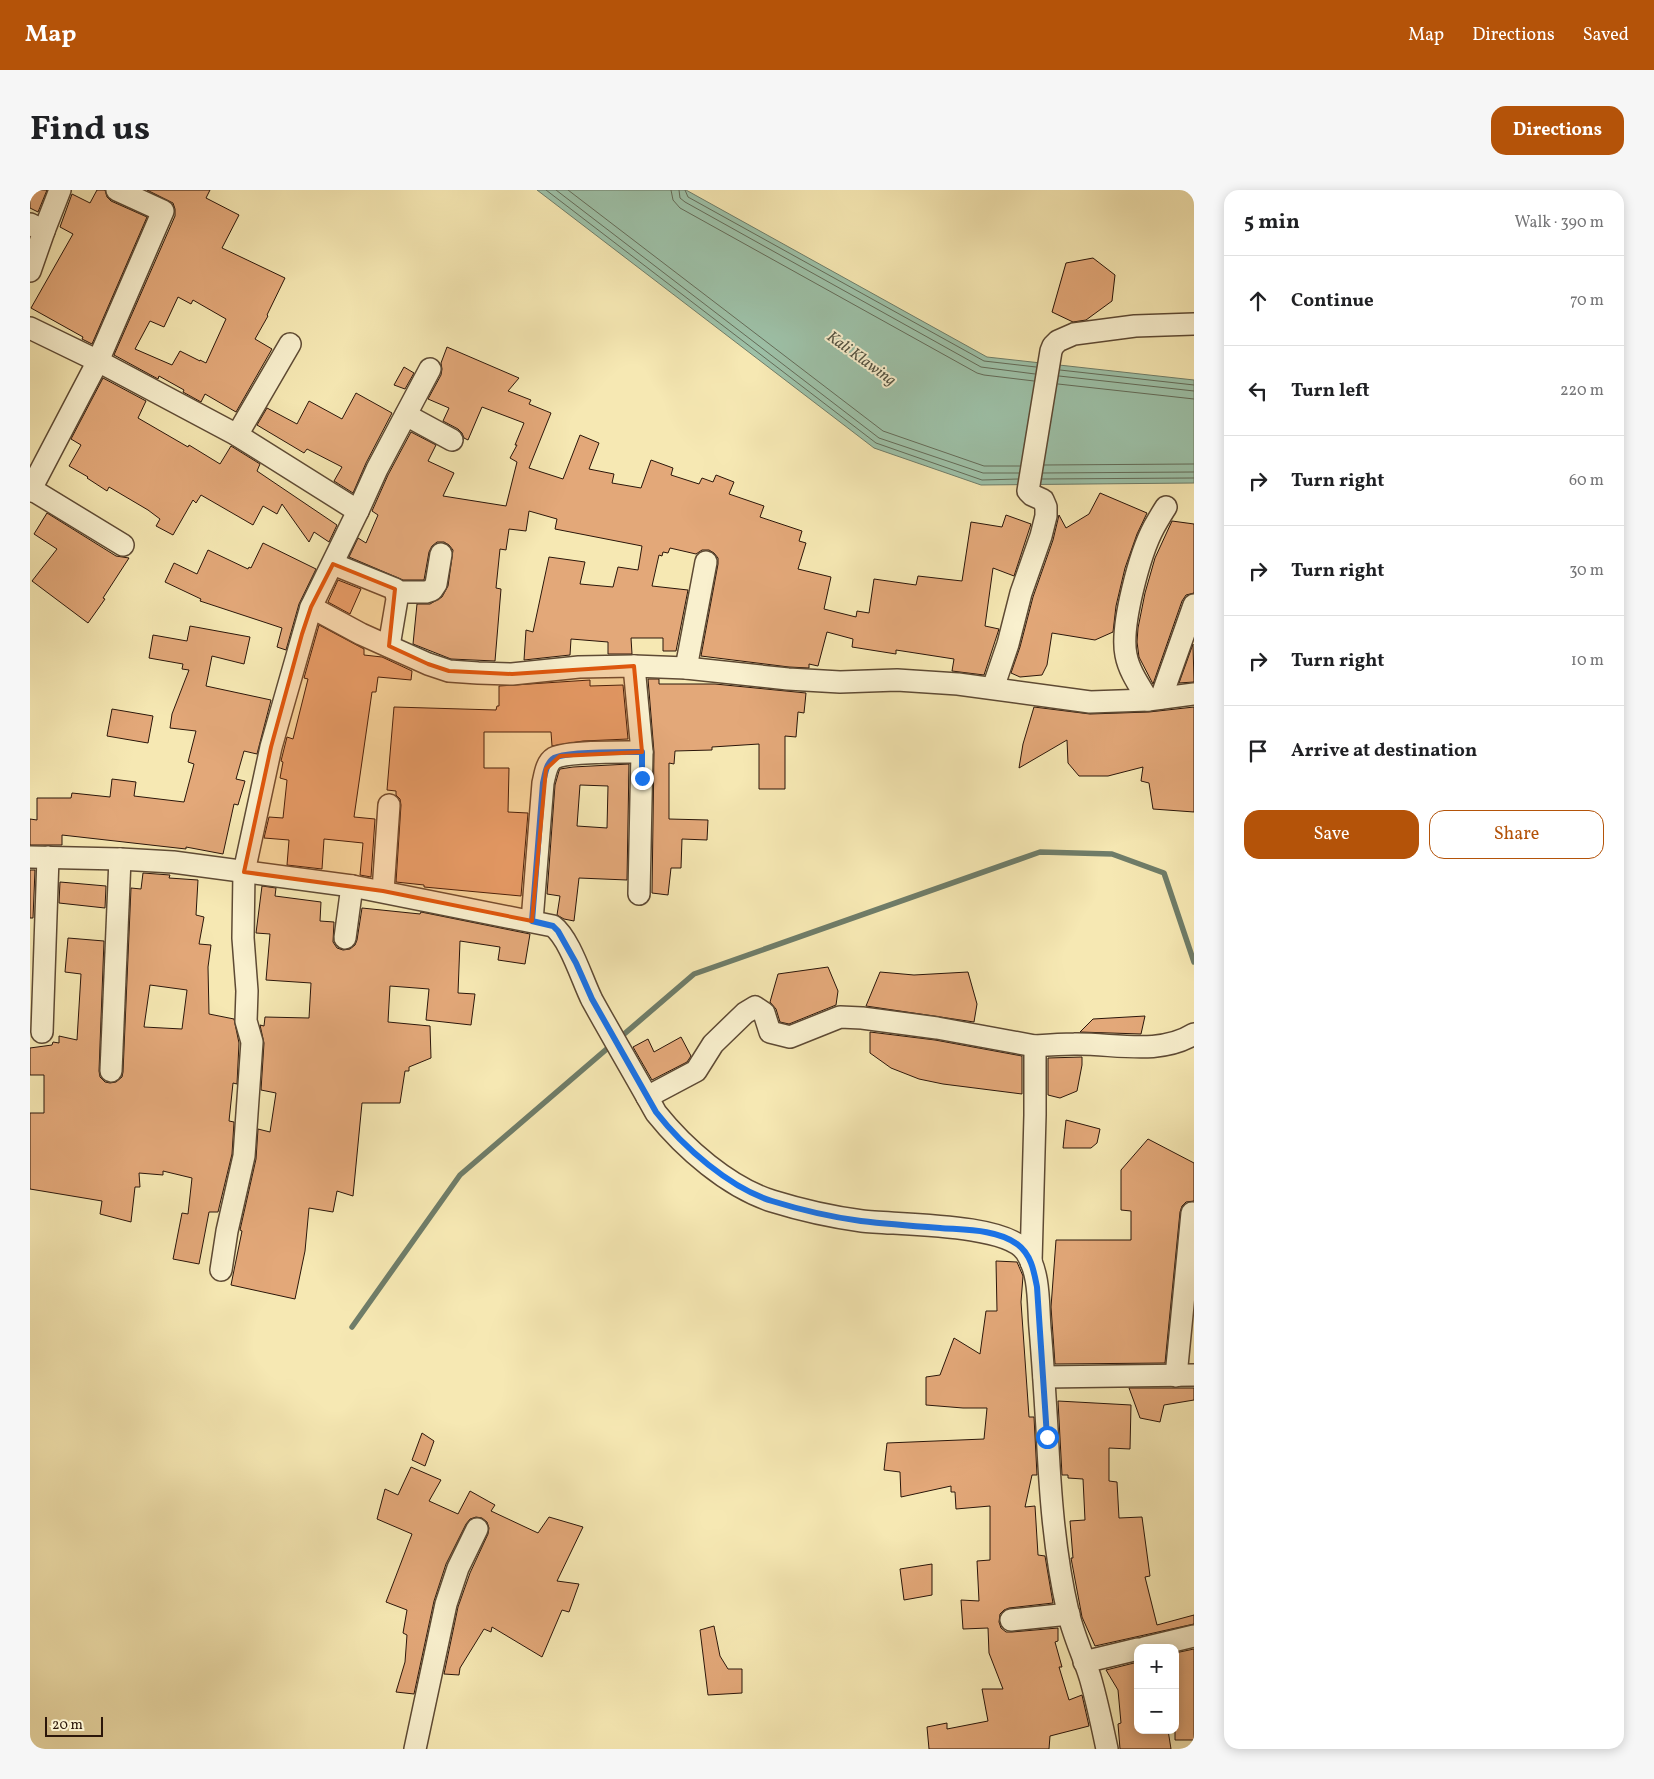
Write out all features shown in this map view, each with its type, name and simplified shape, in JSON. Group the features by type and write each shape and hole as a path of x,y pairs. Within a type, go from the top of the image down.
{"street":[{"path":"30,271 37,227 60,190"},
{"path":"116,190 163,211 98,361 30,490 123,545"},
{"path":"993,688 1046,516 1046,506 1043,500 1028,491 1053,346 1058,341 1074,334 1135,326 1194,324"},
{"path":"30,328 98,361 237,435 358,511"},
{"path":"237,435 290,344"},
{"path":"221,1270 244,1156 252,1042 246,1021 247,991 243,938 244,872 271,747 310,607 333,564 377,469 430,369"},
{"path":"406,415 452,440"},
{"path":"1155,699 1129,666 1125,648 1125,637 1134,586 1144,550 1153,528 1166,507"},
{"path":"396,592 426,592 432,590 436,584 441,554"},
{"path":"686,668 706,562"},
{"path":"333,564 395,589 397,599 389,646"},
{"path":"1155,699 1194,605"},
{"path":"310,607 401,653 449,670 478,674 512,674 579,667 634,666 686,668 788,680 840,682 897,680 993,688 1083,701 1155,699 1194,694"},
{"path":"634,666 642,752 639,894"},
{"path":"532,921 543,783 546,769 550,762 560,756 642,752"},
{"path":"383,891 390,805"},
{"path":"42,1032 39,857 120,858 173,862 383,891 532,921 553,926 558,931 572,955 592,999 656,1112 668,1127 703,1160 741,1187 770,1200 828,1216 860,1221 993,1234 1016,1243 1023,1248 1031,1262"},
{"path":"111,1071 120,858"},
{"path":"345,938 352,886"},
{"path":"648,1097 696,1071 713,1044 744,1013 755,1007 764,1013 770,1032 790,1037 840,1017 938,1028 1035,1046 1075,1044 1131,1047 1163,1045 1182,1040 1194,1034"},
{"path":"1035,1046 1036,1115 1031,1262 1037,1287 1052,1512 1056,1546 1069,1614 1101,1719 1107,1749"},
{"path":"1044,1377 1185,1376 1192,1213"},
{"path":"415,1749 446,1604 458,1568 477,1528"},
{"path":"1011,1620 1069,1614"},
{"path":"1161,1644 1194,1636"},
{"path":"1084,1662 1134,1650"}],"highlighted area":[{"path":"333,564 395,589 389,646 428,664 449,671 512,674 634,666 642,752 560,756 546,769 532,921 383,891 244,872 271,747 302,634 311,607"}],"water":[{"name":"Kali Klawing","path":"537,190 686,190 987,357 1194,380 1194,483 981,485 874,448"}],"building":[{"path":"30,190 47,190 38,212 30,208"},
{"path":"97,190 105,190 107,197 111,201 147,217 92,344 31,308 73,234 60,227 72,194 90,203"},
{"path":"147,190 210,190 206,198 239,215 222,248 285,278 268,316 255,339 272,349 236,412 205,394 201,402 159,376 158,379 114,355 175,216 173,203","holes":["178,297 191,304 193,300 226,319 206,363 180,351 172,365 135,349 150,321 164,327"]},
{"path":"1093,258 1115,275 1112,301 1086,320 1073,322 1052,312 1066,263"},
{"path":"447,347 519,378 508,391 531,400 529,404 551,413 529,468 563,479 580,435 599,443 589,469 614,474 612,483 641,488 651,460 673,468 671,475 699,484 702,478 713,482 716,475 734,482 729,494 764,506 760,517 802,531 799,541 806,543 798,569 831,577 824,609 856,617 857,611 869,613 874,579 916,585 918,576 962,581 971,522 1002,527 1006,515 1031,524 1014,576 993,568 985,626 999,629 984,675 952,671 954,659 896,650 896,654 852,647 853,639 827,632 818,666 809,664 809,668 701,656 718,558 709,550 702,550 696,554 670,548 668,553 663,552 662,556 659,555 652,586 688,590 676,651 663,651 663,638 631,638 632,654 608,654 608,642 571,639 570,655 524,660 526,630 533,632 549,557 585,562 580,584 613,587 618,567 638,570 642,546 555,529 557,519 529,511 526,531 509,529 506,550 500,549 496,588 501,589 495,661 451,659 413,644 417,604 430,604 442,597 448,586 453,550 444,542 437,542 432,546 429,552 424,580 403,580 349,557 358,538 366,543 378,515 372,511 388,475 411,432 436,445 428,461 454,473 443,496 506,506 517,462 510,458 517,445 515,445 524,423 482,407 468,440 464,438 458,429 443,421 449,408 428,399 441,375 441,363"},
{"path":"404,367 414,373 405,389 394,385"},
{"path":"103,378 146,401 138,418 188,447 189,445 220,464 231,446 260,464 257,471 337,525 329,542 314,532 309,542 282,504 277,514 263,506 253,525 201,495 196,503 193,500 173,535 156,526 160,519 148,510 109,487 107,491 69,466 81,445 71,439"},
{"path":"356,393 392,413 353,493 334,481 342,467 307,449 304,453 257,425 267,408 297,424 309,401 342,419"},
{"path":"1100,493 1147,513 1125,568 1116,606 1113,632 1095,640 1052,633 1047,665 1042,675 1020,677 1011,673 1033,597 1053,540 1059,515 1066,528 1089,514"},
{"path":"47,513 116,556 129,558 103,598 105,599 88,623 32,581 57,549 34,534"},
{"path":"1172,521 1194,524 1194,593 1186,595 1182,601 1153,684 1139,657 1138,628 1155,558"},
{"path":"263,543 316,569 299,604 286,650 277,647 282,628 200,601 201,599 165,582 174,563 197,574 208,550 248,569 249,567 251,568"},
{"path":"338,580 361,589 350,614 328,602"},
{"path":"319,625 364,649 364,655 382,657 412,671 411,680 378,677 376,692 372,692 354,817 375,819 371,877 360,875 363,843 324,839 322,869 287,865 289,840 264,838 269,817 283,818 287,780 280,778 283,762 281,761 287,737 293,739 308,679 304,678"},
{"path":"190,626 250,637 244,664 212,656 206,686 271,700 257,754 244,751 236,779 245,781 238,805 234,804 223,854 186,847 186,849 62,835 62,845 30,845 30,819 37,820 37,798 71,798 72,793 110,797 112,779 136,782 134,796 184,802 194,764 188,762 196,731 170,728 172,714 189,670 182,669 183,664 149,658 153,635 187,641"},
{"path":"1193,644 1194,682 1179,683"},
{"path":"648,679 659,679 659,684 715,684 806,693 804,713 798,712 796,737 785,736 785,789 759,789 759,744 712,747 712,750 675,751 674,764 669,763 669,819 708,820 707,840 682,839 681,868 671,868 668,895 652,893 654,752"},
{"path":"590,680 590,686 623,685 628,739 583,741 552,746 551,732 484,732 484,768 509,768 508,812 528,813 521,896 424,887 424,885 396,882 401,805 396,791 387,790 394,707 496,710 497,706 499,706 499,686"},
{"path":"1034,707 1090,714 1149,712 1194,707 1194,812 1153,809 1149,783 1141,781 1143,767 1108,776 1079,776 1068,763 1067,740 1019,768 1023,744"},
{"path":"112,709 153,716 148,743 107,736"},
{"path":"629,764 627,880 579,878 574,921 557,915 560,896 547,894 555,785 560,769","holes":["580,785 608,786 607,828 577,826"]},
{"path":"30,870 35,870 33,918 30,918"},
{"path":"143,873 170,875 169,878 198,880 196,915 204,917 199,944 211,945 208,967 209,1014 234,1019 239,1043 237,1084 233,1083 229,1121 234,1122 232,1154 218,1212 209,1212 199,1264 173,1259 182,1213 188,1214 192,1178 163,1171 163,1175 139,1173 140,1187 135,1187 131,1222 100,1214 102,1201 30,1189 30,1113 44,1113 44,1075 30,1075 30,1048 52,1045 53,1042 59,1043 59,1036 77,1040 81,974 65,972 68,938 104,941 99,1071 100,1077 105,1082 116,1082 122,1077 123,1072 131,888 141,889","holes":["150,985 187,990 182,1029 144,1027"]},
{"path":"60,882 106,886 105,908 59,903"},
{"path":"262,886 276,888 275,896 321,902 320,921 334,922 333,942 337,948 343,950 350,949 355,945 362,908 420,914 421,912 530,934 525,964 498,960 500,947 460,941 458,993 475,994 471,1025 426,1020 429,989 390,986 388,1022 430,1026 431,1058 409,1067 409,1071 405,1071 400,1103 362,1103 353,1196 337,1191 333,1212 309,1208 305,1251 295,1299 231,1285 242,1231 240,1230 256,1159 258,1129 270,1132 276,1093 261,1090 264,1043 260,1025 264,1026 265,1017 309,1018 311,983 266,980 270,934 256,933"},
{"path":"828,967 838,991 836,1005 789,1024 780,1022 776,1009 770,1002 778,974"},
{"path":"880,972 914,975 968,972 977,1004 974,1022 866,1006"},
{"path":"1145,1016 1141,1034 1080,1032 1093,1019"},
{"path":"870,1032 935,1040 1022,1056 1022,1094 943,1084 919,1079 891,1068 870,1053"},
{"path":"681,1037 691,1056 687,1062 652,1080 633,1047 648,1039 654,1052"},
{"path":"1082,1057 1077,1091 1060,1098 1048,1095 1048,1058"},
{"path":"1066,1120 1100,1129 1097,1143 1091,1148 1063,1148"},
{"path":"1148,1139 1194,1163 1194,1201 1186,1202 1180,1212 1165,1363 1055,1364 1051,1307 1056,1240 1131,1240 1131,1211 1121,1210 1121,1170"},
{"path":"996,1261 1017,1262 1023,1276 1021,1302 1029,1417 1034,1417 1037,1475 1032,1475 1025,1507 1035,1506 1038,1555 1045,1556 1053,1603 1009,1608 1000,1614 999,1622 1001,1628 1006,1632 1058,1628 1058,1641 1055,1642 1062,1667 1059,1667 1069,1700 1082,1695 1089,1726 1050,1736 1049,1749 929,1749 927,1727 947,1723 947,1729 988,1721 982,1689 1003,1689 989,1653 988,1628 963,1629 961,1600 979,1601 977,1561 990,1560 990,1506 956,1509 955,1492 951,1492 951,1486 901,1497 900,1472 884,1470 887,1443 984,1439 987,1408 926,1405 926,1377 940,1375 954,1338 980,1354 986,1311 997,1311"},
{"path":"1129,1388 1194,1388 1194,1400 1164,1405 1160,1422 1140,1418"},
{"path":"1058,1401 1131,1405 1130,1449 1109,1448 1109,1481 1117,1482 1119,1518 1142,1517 1150,1576 1145,1577 1157,1625 1194,1615 1194,1624 1095,1646 1082,1617 1071,1558 1073,1558 1070,1521 1085,1520 1083,1479 1068,1478 1068,1475 1062,1475"},
{"path":"422,1433 434,1441 425,1466 412,1460"},
{"path":"411,1467 441,1480 429,1501 458,1514 470,1491 495,1505 491,1511 538,1533 549,1517 583,1527 557,1581 579,1584 569,1612 562,1610 542,1657 492,1627 491,1632 484,1629 460,1668 459,1675 444,1674 458,1607 470,1573 488,1534 487,1522 482,1518 476,1517 470,1519 466,1524 446,1564 434,1601 414,1694 396,1692 405,1662 407,1635 403,1633 407,1610 386,1602 412,1534 377,1519 385,1489 398,1495"},
{"path":"932,1564 932,1595 904,1600 900,1569"},
{"path":"714,1626 720,1656 728,1669 742,1669 742,1693 708,1695 700,1630"},
{"path":"1194,1649 1194,1740 1175,1740 1175,1734 1179,1734 1179,1652"},
{"path":"1134,1663 1134,1734 1169,1734 1171,1749 1120,1749 1118,1724 1121,1723 1118,1690 1106,1670"}],"waterway":[{"path":"352,1327 460,1175 694,974 1040,852 1112,854 1164,873 1194,962"}],"route":[{"path":"642,778 642,752 560,756 550,762 546,769 543,783 532,921 553,926 558,931 576,963 592,999 656,1112 668,1127 703,1160 741,1187 770,1200 828,1216 860,1221 978,1231 1008,1239 1023,1248 1031,1262 1037,1287 1047,1437"}]}
